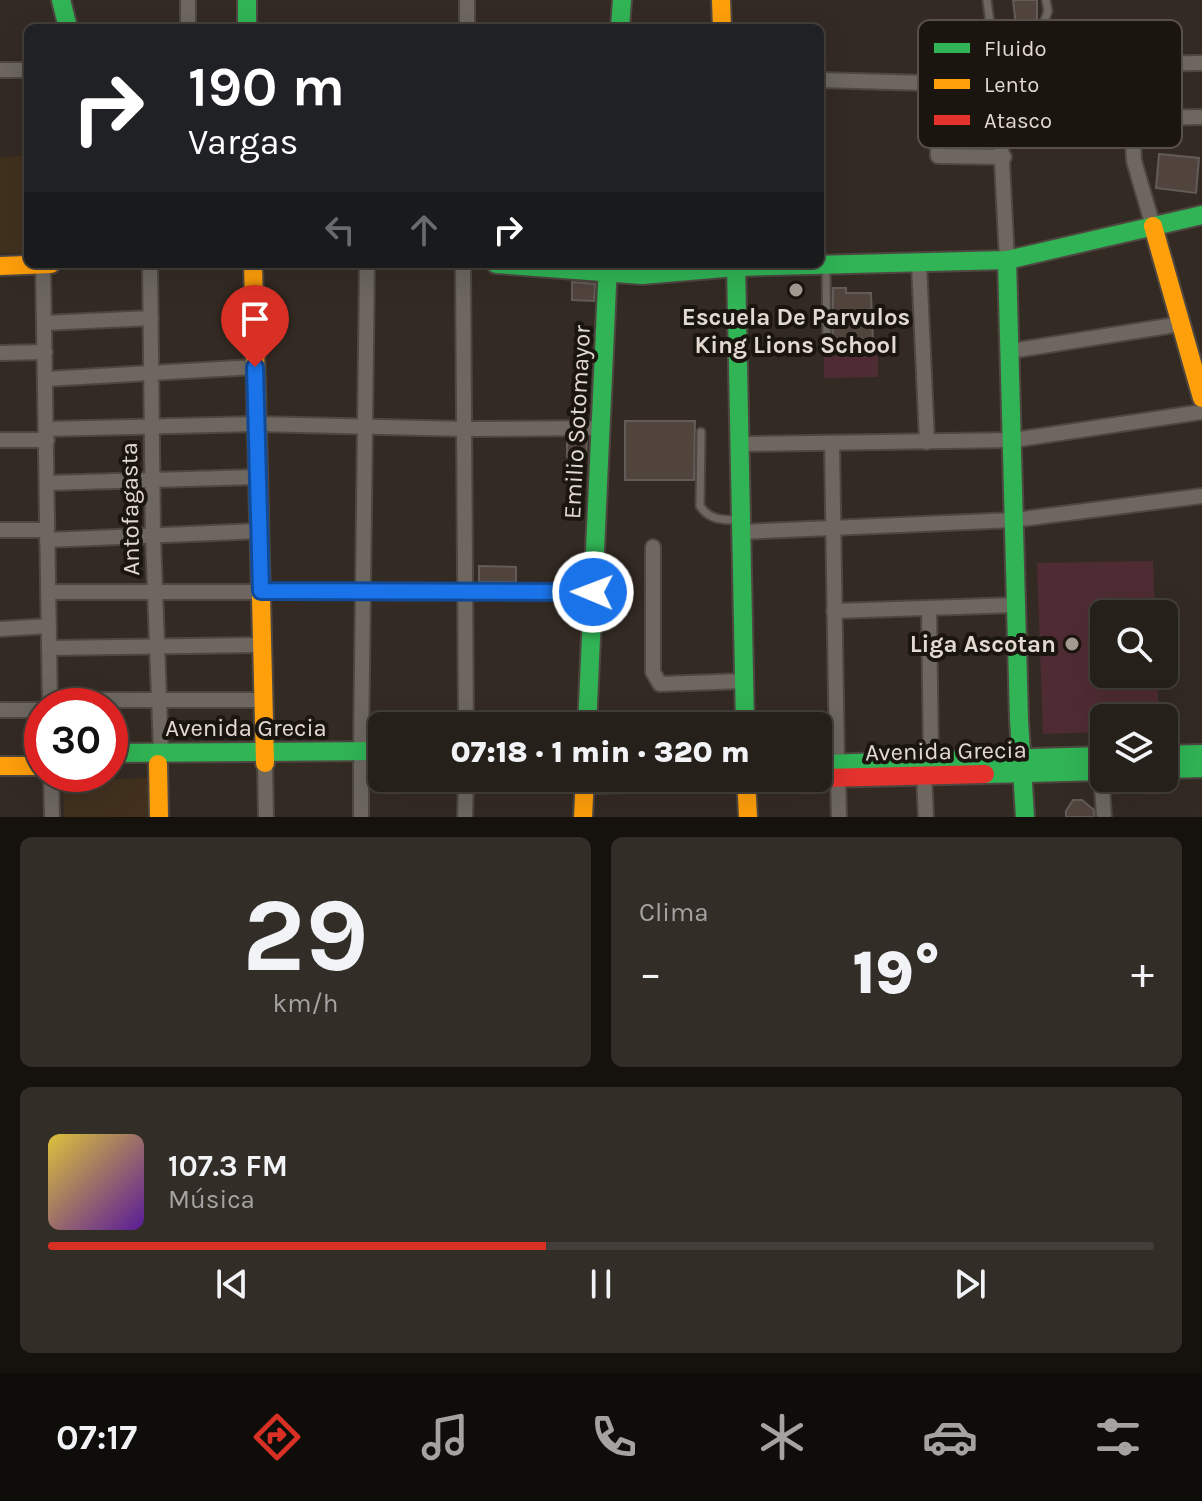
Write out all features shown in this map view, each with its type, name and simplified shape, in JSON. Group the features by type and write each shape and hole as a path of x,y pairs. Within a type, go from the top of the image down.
{"street":[{"path":"61,0 67,24"},
{"path":"188,0 188,24"},
{"path":"247,0 247,24"},
{"path":"467,0 467,24"},
{"path":"620,24 622,0"},
{"path":"721,0 722,24"},
{"path":"1182,63 1202,63"},
{"path":"0,70 24,70"},
{"path":"824,80 918,82"},
{"path":"1182,119 1202,117"},
{"path":"938,148 938,156 1004,157"},
{"path":"1004,148 1020,813"},
{"path":"1133,148 1134,161 1202,398"},
{"path":"826,265 1007,260 1202,215"},
{"path":"919,264 927,442"},
{"path":"0,266 24,265"},
{"path":"43,268 48,688"},
{"name":"Antofagasta","path":"150,268 159,817"},
{"path":"253,268 266,817"},
{"path":"361,817 361,591 367,268"},
{"path":"463,268 466,712"},
{"path":"586,268 640,268"},
{"path":"736,268 745,712"},
{"name":"Emilio Sotomayor","path":"588,712 608,269"},
{"path":"44,323 151,318"},
{"path":"1010,351 1181,324"},
{"path":"0,353 45,352"},
{"path":"46,379 255,367"},
{"path":"739,444 1013,440 1202,412"},
{"path":"0,440 152,426 257,424 364,428 601,428"},
{"path":"832,445 832,716"},
{"path":"47,483 258,477"},
{"path":"741,526 832,527 1014,520 1202,496"},
{"path":"0,530 47,535 153,536 259,531"},
{"path":"653,547 653,672 660,684 744,681"},
{"path":"48,592 593,592"},
{"path":"834,611 1017,605"},
{"path":"926,817 929,609"},
{"path":"0,629 49,626"},
{"path":"49,648 157,649 262,645"},
{"path":"128,702 263,700"},
{"path":"0,710 24,708"},
{"path":"0,755 24,754"},
{"path":"1178,755 1202,754"},
{"name":"Avenida Grecia","path":"128,755 159,758 368,755"},
{"name":"Avenida Grecia","path":"361,757 368,759"},
{"name":"Avenida Grecia","path":"128,762 159,758"},
{"path":"0,766 24,766"},
{"name":"Avenida Grecia","path":"832,768 1090,766"},
{"path":"1178,769 1202,768"},
{"path":"832,774 839,817"},
{"path":"51,792 52,817"},
{"path":"465,817 466,792"},
{"path":"583,817 584,792"},
{"path":"747,792 748,817"},
{"path":"1104,792 1104,817"}],"lane":[{"path":"987,0 990,20"},
{"path":"1045,20 1048,11 1046,0"},
{"path":"826,265 827,348"},
{"path":"701,432 700,506 720,520 741,526"}],"shaded area":[{"path":"24,155 24,254 0,253 0,158"},
{"path":"878,348 878,377 824,378 824,349"},
{"name":"Liga Ascotan","path":"1153,561 1154,600 1090,600 1090,688 1158,688 1158,704 1090,704 1090,732 1043,734 1037,563"},
{"path":"148,778 149,817 64,817 63,792 128,792 128,779"}],"building":[{"path":"1013,0 1037,0 1037,20 1015,20"},
{"path":"1159,154 1199,158 1196,193 1156,188"},
{"path":"572,282 595,284 594,301 572,300"},
{"path":"833,288 846,288 846,293 871,293 873,344 833,346"},
{"path":"625,421 695,421 694,480 625,480"},
{"path":"567,438 587,438 586,457 567,457"},
{"path":"479,566 516,567 516,582 479,582"},
{"path":"1073,800 1082,800 1094,810 1094,817 1066,817"}],"traffic: fast":[{"path":"61,0 67,24"},
{"path":"247,0 247,24"},
{"path":"620,24 622,0"},
{"path":"824,265 1007,260 1202,215"},
{"path":"1007,260 1019,720 1025,817"},
{"path":"549,268 642,275 724,268"},
{"path":"588,712 608,268"},
{"path":"736,268 745,712"},
{"path":"128,753 368,751"},
{"path":"1178,755 1202,754"},
{"path":"832,764 1090,756"},
{"path":"1178,769 1202,768"},
{"path":"985,774 1090,771"}],"traffic: slow":[{"path":"721,0 722,24"},
{"path":"1153,226 1202,398"},
{"path":"0,266 24,265"},
{"path":"253,268 265,763"},
{"path":"158,764 159,817"},
{"path":"0,766 24,766"},
{"path":"583,817 584,792"},
{"path":"747,792 748,817"}],"traffic: jam":[{"path":"832,778 985,774"}],"place":[{"name":"Escuela De Parvulos King Lions School","path":"796,290"},
{"name":"Liga Ascotan","path":"1072,644"}],"route":[{"path":"255,367 261,591 593,592"}]}
